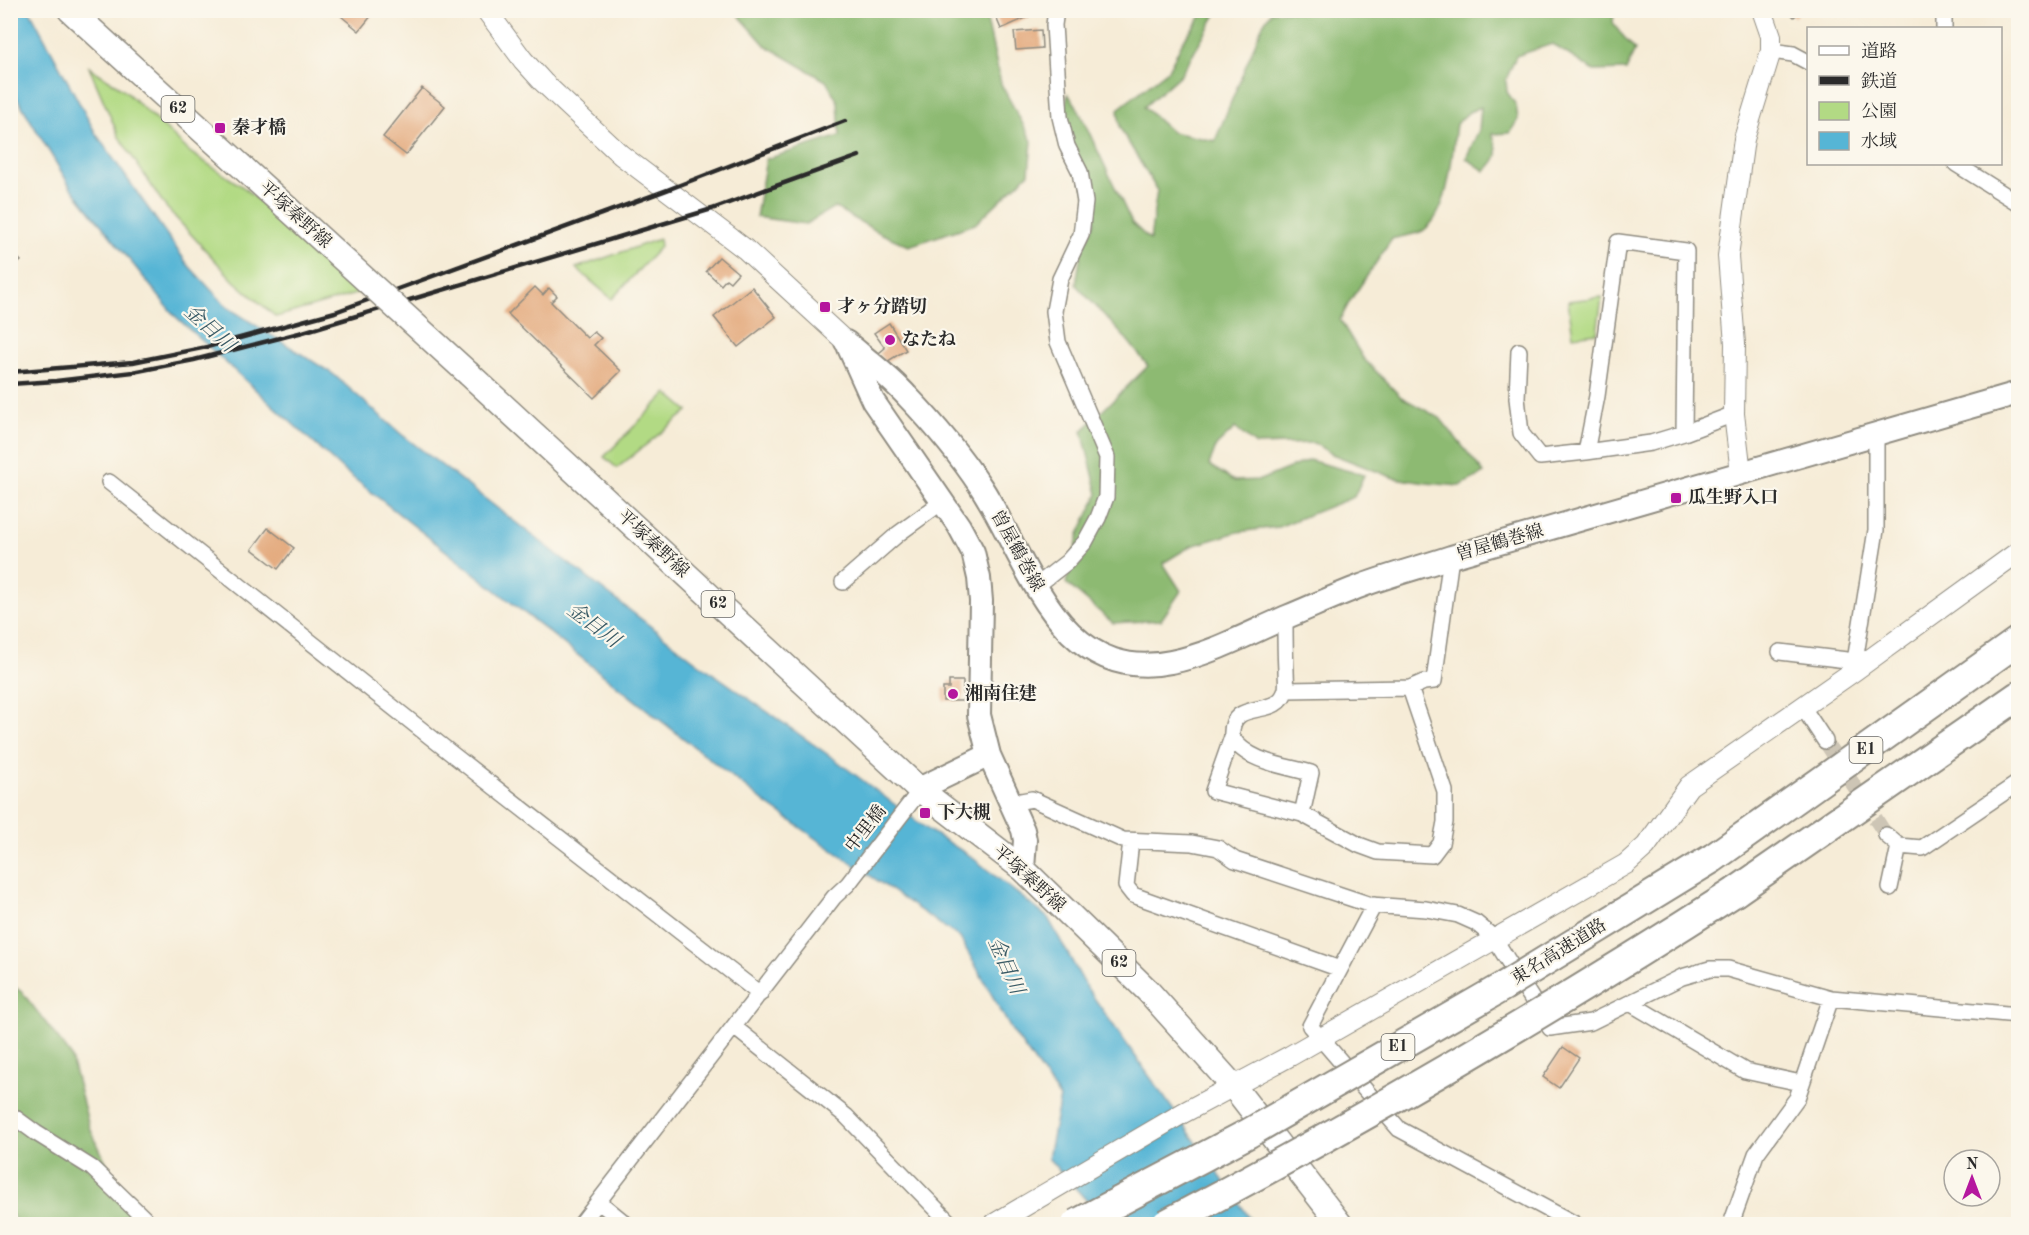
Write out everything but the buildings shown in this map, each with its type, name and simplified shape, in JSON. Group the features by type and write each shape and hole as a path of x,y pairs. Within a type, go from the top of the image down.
{"highway":[{"name":"東名高速道路","path":"1076,1224 1249,1133 1504,986 1713,858 2019,641"},
{"name":"E1","path":"1166,1224 1272,1169 1526,1023 1735,892 2019,696"}],"main road":[{"name":"平塚秦野線","path":"70,10 469,374 917,793 972,830 1023,869 1148,991 1234,1087 1340,1224"},
{"path":"846,342 873,401 959,526 973,552 981,601 979,715 989,755 1023,830 1025,840 1023,869"},
{"name":"曽屋鶴巻線","path":"846,342 906,394 950,445 981,487 1034,586 1070,633 1092,651 1119,661 1142,665 1171,662 1202,653 1362,585 1451,557 2019,393"},
{"path":"917,793 989,755"}],"street":[{"path":"486,10 537,75 613,147 745,249 846,342"},
{"path":"1034,586 1067,562 1085,542 1106,497 1107,458 1058,342 1054,311 1060,279 1082,235 1085,202 1080,172 1067,146 1060,117 1054,25 1056,10"},
{"path":"1742,473 1734,414 1736,368 1728,256 1746,129 1771,51 1771,36 1762,10"},
{"path":"1941,10 1944,27"},
{"path":"1771,51 1793,54 1807,61"},
{"path":"1958,165 2019,203"},
{"path":"1586,452 1597,396 1618,242 1686,251 1684,433"},
{"path":"1519,351 1517,398 1521,433 1540,457 1651,443 1734,414"},
{"path":"1855,666 1876,530 1876,434"},
{"path":"109,482 452,754 760,993"},
{"path":"843,582 898,534 942,502"},
{"path":"994,1224 1184,1113 1234,1087 1626,864 1647,846 1689,786 1855,666 2019,552"},
{"path":"1286,690 1410,688 1424,682 1434,681 1451,557"},
{"path":"1285,618 1286,690 1278,702 1266,708 1242,712 1236,718 1213,791 1302,814 1359,845 1378,852 1432,855 1441,843 1445,791 1410,688"},
{"path":"1780,652 1855,666"},
{"path":"1802,706 1825,741"},
{"path":"1232,736 1238,746 1262,759 1311,773 1302,814"},
{"path":"1886,835 1899,846 1922,848 2019,783"},
{"name":"中里橋","path":"581,1224 834,897 848,885 917,793"},
{"path":"1010,803 1032,799 1123,840 1192,843 1218,848 1236,860 1331,893 1374,905 1426,909 1458,915 1476,922 1494,938 1550,1028 1591,1022 1682,977 1710,969 1728,969 1831,998 2019,1015"},
{"path":"1131,841 1126,886 1133,895 1340,969"},
{"path":"1890,888 1899,846"},
{"path":"1374,905 1310,1026 1399,1129 1575,1224"},
{"path":"1731,1224 1756,1154 1797,1098 1831,998"},
{"path":"1630,1003 1745,1071 1801,1083"},
{"path":"734,1027 846,1116 951,1224"},
{"path":"10,1114 36,1134 92,1168 150,1224"},
{"path":"599,1202 626,1224"}],"green space":[{"path":"735,11 985,11 1001,84 1032,141 1029,173 975,224 909,246 880,233 834,207 806,224 756,217 766,159 840,136 838,102 826,81 765,45"},
{"path":"1205,11 1218,11 1181,74 1144,107 1172,132 1215,141 1263,24 1272,11 1614,11 1613,24 1635,50 1626,70 1594,71 1552,44 1516,56 1506,80 1507,92 1516,105 1518,119 1510,133 1492,134 1497,150 1494,162 1485,171 1466,158 1479,130 1481,107 1469,112 1456,124 1448,182 1433,222 1421,232 1392,239 1350,301 1340,320 1363,358 1401,397 1440,418 1484,473 1460,486 1394,478 1332,454 1314,443 1256,445 1235,428 1216,446 1209,465 1234,481 1260,480 1309,460 1364,475 1354,497 1278,527 1237,532 1191,546 1163,563 1181,591 1161,620 1113,623 1066,583 1079,534 1098,494 1082,431 1148,366 1076,285 1081,253 1095,222 1063,117 1068,94 1076,105 1132,223 1150,240 1157,190 1120,128 1118,109 1168,70 1183,41"},
{"path":"89,67 123,89 191,153 243,187 363,292 276,317 234,281 165,206 119,137"},
{"path":"659,239 660,247 612,299 576,268"},
{"path":"1602,297 1597,333 1573,336 1568,301"},
{"path":"667,393 688,411 617,468 604,457"},
{"path":"11,985 22,992 70,1054 89,1126 134,1222 137,1224 18,1224 11,1213"}],"water":[{"name":"金目川","path":"11,11 30,11 96,134 188,265 227,307 333,374 401,434 697,662 837,761 931,832 969,855 1048,918 1087,988 1254,1224 1108,1224 1048,1158 1060,1098 1011,1029 960,938 768,805 342,469 174,315 70,186 11,88"}],"tunnel":[{"path":"1825,741 1886,835"}],"railway":[{"path":"10,372 133,362 207,347 335,312 667,190 845,121"},
{"path":"10,384 133,372 194,360 303,332 712,209 859,156"}],"place":[{"name":"秦才橋","path":"220,128"},
{"name":"才ヶ分踏切","path":"825,307"},
{"name":"なたね","path":"890,340"},
{"name":"瓜生野入口","path":"1676,498"},
{"name":"湘南住建","path":"953,694"},
{"name":"下大槻","path":"925,813"}]}
